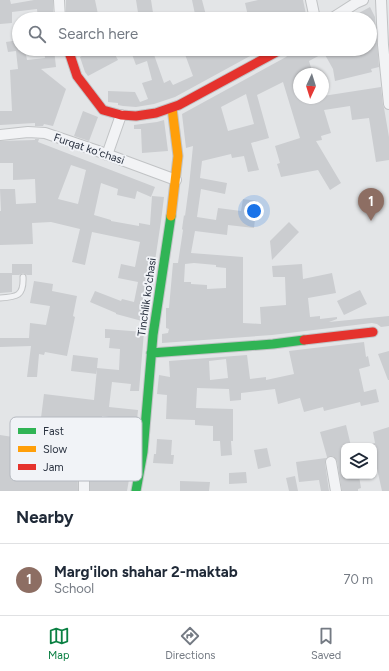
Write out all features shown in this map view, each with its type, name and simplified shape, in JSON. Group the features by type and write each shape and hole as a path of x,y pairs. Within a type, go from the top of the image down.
{"street":[{"path":"59,0 60,12"},
{"path":"311,0 314,12"},
{"path":"342,12 363,0"},
{"path":"381,0 383,45 389,104"},
{"path":"70,56 77,76 103,110 121,115 136,116 156,113 179,105 269,56"},
{"name":"Tinchlik ko'chasi","path":"142,458 151,353 176,180 178,156 172,108"},
{"path":"107,155 121,115"},
{"name":"Furqat koʻchasi","path":"0,135 28,132 45,133 176,180"},
{"path":"151,353 273,344 373,332"},
{"path":"331,462 336,491"},
{"name":"Tinchlik ko'chasi","path":"136,491 138,481"}],"lane":[{"path":"0,298 15,297 20,294 24,287 23,277"}],"building":[{"path":"0,0 10,0 11,4 34,0 53,0 53,12 37,12 37,9 12,12 12,23 0,24"},
{"path":"66,0 95,0 98,12 66,12"},
{"path":"136,0 151,0 153,12 138,12"},
{"path":"192,0 202,0 205,12 195,12"},
{"path":"258,0 303,0 306,12 247,12 245,3"},
{"path":"370,7 372,12 361,12"},
{"path":"12,41 12,52 8,52 6,42"},
{"path":"377,42 379,67 371,69 372,72 335,81 333,69 326,56 377,56"},
{"path":"17,56 26,56 27,60 45,58 45,56 55,56 56,67 41,69 66,89 53,126 44,124 43,126 35,126 35,123 0,125 0,111 12,111 10,70 18,69"},
{"path":"116,56 118,60 88,76 85,72 80,57"},
{"path":"133,56 154,56 164,83 170,80 173,85 193,76 186,56 250,56 175,97 154,104 136,107 123,106 118,105 118,103 108,102 108,91 135,92 140,102 148,99 142,83 152,80 147,61 136,65"},
{"path":"287,56 318,56 309,61 311,68 293,68 293,104 329,104 329,95 381,87 389,137 389,160 376,162 369,118 352,120 350,106 324,110 331,133 321,136 322,140 316,141 341,183 330,190 318,170 281,177 277,164 280,163 275,146 300,138 283,82 257,95 269,138 251,143 259,170 248,172 244,156 232,158 231,154 202,161 200,178 227,183 225,194 201,189 197,217 216,220 218,208 241,211 243,199 257,201 254,228 228,225 227,235 195,231 191,253 243,257 243,323 261,324 260,307 286,305 285,277 273,277 272,266 302,264 303,279 332,273 336,293 308,298 310,317 320,316 320,319 337,317 337,319 329,322 389,316 389,326 381,327 372,323 272,335 162,343 162,334 168,333 169,329 166,328 166,308 169,308 173,263 178,263 193,146 186,148 182,114","holes":["246,94 254,124 228,131 221,107","194,263 216,265 216,267 226,268 226,288 207,289 207,285 184,282 185,264"]},
{"path":"83,111 98,117 89,141 74,136"},
{"path":"164,120 168,151 142,153 141,129 134,129 134,125"},
{"path":"39,139 38,142 155,187 151,197 137,191 135,199 117,195 118,189 101,183 94,215 111,221 139,226 139,223 150,225 152,196 164,197 152,281 149,281 146,321 116,314 90,302 95,291 121,301 122,299 134,302 138,282 118,278 121,264 135,267 140,242 92,232 85,265 72,262 80,229 51,222 32,223 33,244 0,245 0,189 15,189 16,204 36,203 35,179 13,180 13,163 0,163 0,141","holes":["71,165 86,170 78,204 58,199"]},
{"path":"289,222 299,232 272,260 270,241"},
{"path":"12,264 32,264 32,275 23,273 19,275 12,275 12,292 0,293 0,273 12,273"},
{"path":"34,281 53,284 52,291 77,296 73,316 75,317 67,356 45,352 44,355 39,354 37,377 27,377 31,346 0,347 0,338 29,338 30,323 46,325 50,306 30,303"},
{"path":"360,290 367,304 344,315 337,301"},
{"path":"105,329 144,332 139,391 130,391 131,384 112,382 109,407 138,410 137,417 41,417 44,394 94,400 97,374 71,371 73,355 98,358 97,368 119,370 120,349 109,348 110,338 105,338"},
{"path":"364,342 366,357 368,356 370,366 359,369 364,392 376,389 379,402 361,406 360,402 324,411 323,407 304,412 300,398 278,404 275,389 241,393 241,400 230,401 229,389 197,388 196,408 233,409 233,441 231,441 232,455 221,456 220,441 213,441 213,426 195,425 195,420 166,419 167,395 157,394 159,375 170,377 169,361 247,355 250,379 266,377 266,380 294,374 289,351","holes":["226,359 228,378 210,380 209,361"]},
{"path":"389,351 389,380 388,380 378,354"},
{"path":"346,425 350,443 341,443 341,479 360,479 361,488 358,489 358,491 342,491 337,461 333,456 327,457 320,432"},
{"path":"389,427 389,491 382,491 377,468 377,443 375,443 373,432"},
{"path":"0,435 10,437 10,481 78,481 78,491 0,491"},
{"path":"157,439 172,440 171,455 174,455 173,464 153,463 154,454 156,454"},
{"path":"267,448 271,466 258,469 254,450"},
{"path":"326,458 325,463 329,491 321,491 319,480 299,482 296,462"},
{"path":"246,472 247,483 229,484 229,473"},
{"path":"295,476 298,491 289,491 286,478"},
{"path":"90,481 129,481 127,491 90,491"},
{"path":"180,481 210,482 209,491 180,491"}],"traffic: fast":[{"path":"142,458 153,335 171,216"},
{"path":"151,353 273,344 304,340"},
{"path":"136,491 138,481"}],"traffic: slow":[{"path":"171,216 178,156 172,108"}],"traffic: jam":[{"path":"70,56 77,76 103,110 121,115 136,116 156,113 179,105 269,56"},
{"path":"304,340 373,332"}],"place":[{"name":"Marg'ilon shahar 2-maktab","path":"371,221"}]}
